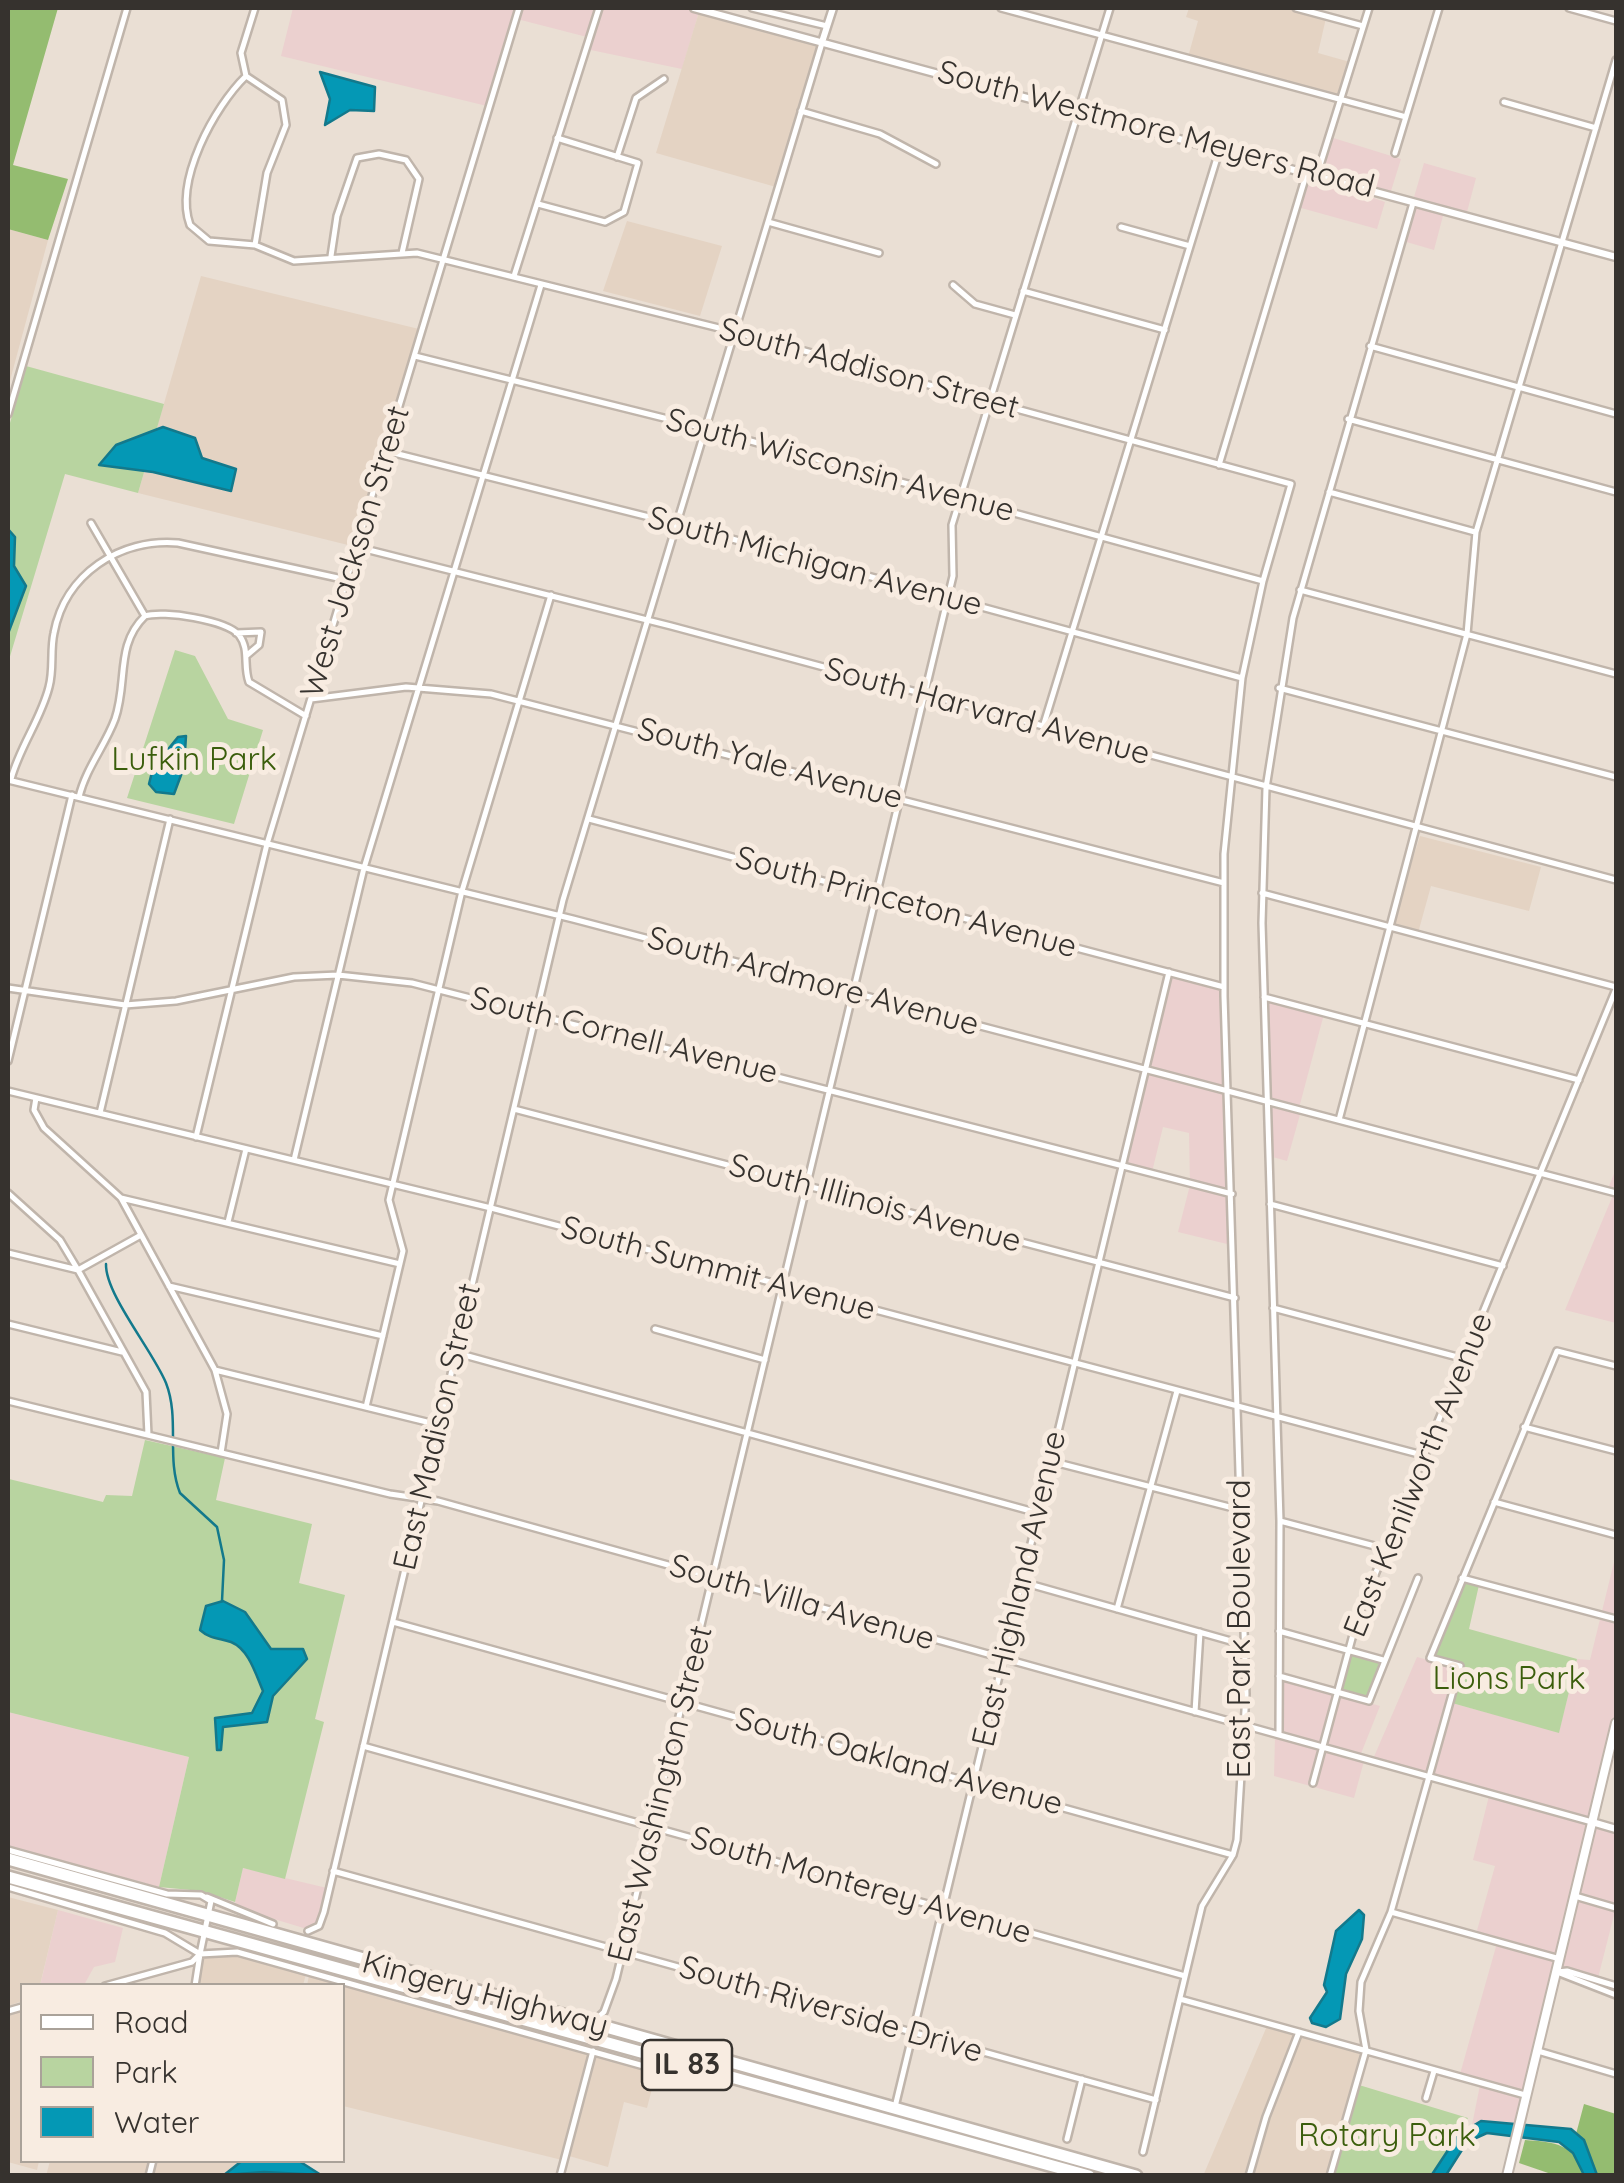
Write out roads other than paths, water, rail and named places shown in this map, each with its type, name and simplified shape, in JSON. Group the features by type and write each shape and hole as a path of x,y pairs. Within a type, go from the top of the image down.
{"highway":[{"name":"Kingery Highway","path":"8,1859 208,1925 1089,2176"},
{"name":"Kingery Highway","path":"8,1877 591,2024 1136,2176"}],"main road":[{"path":"1507,2176 1616,1723"}],"street":[{"path":"8,414 127,8"},
{"path":"254,8 241,53 246,76 282,100 286,119 267,173 255,245"},
{"name":"West Jackson Street","path":"196,1136 267,844 519,8"},
{"path":"514,278 599,8"},
{"name":"South Westmore Meyers Road","path":"694,8 1079,108 1616,257"},
{"path":"752,8 827,26"},
{"path":"833,8 768,222 879,253"},
{"path":"1001,8 1406,117"},
{"name":"East Washington Street","path":"604,2012 713,1578 948,598 955,568 951,531 1110,8"},
{"path":"1296,8 1363,26"},
{"path":"1317,175 1368,8"},
{"path":"1394,153 1439,8"},
{"path":"1568,8 1616,21"},
{"path":"1339,1120 1467,634 1476,532 1616,60"},
{"name":"South Addison Street","path":"246,76 218,106 202,140 185,204 190,225 214,242 255,245 294,261 402,252 444,260 735,332 1291,484"},
{"path":"617,157 636,98 664,78"},
{"path":"1504,102 1596,128"},
{"path":"801,111 880,134 936,164"},
{"path":"537,204 595,222 614,220 628,204 638,163 558,138"},
{"path":"1043,727 1220,148"},
{"path":"331,257 349,174 357,158 380,154 410,163 419,179 402,252"},
{"path":"1219,465 1307,172"},
{"path":"1279,1735 1280,1521 1261,893 1266,788 1279,688 1300,590 1414,201"},
{"name":"East Madison Street","path":"308,1930 319,1926 333,1871 560,915 768,222"},
{"path":"1121,227 1190,246"},
{"path":"294,1160 364,868 542,284"},
{"path":"953,285 976,304 1015,316"},
{"path":"1022,291 1165,330"},
{"path":"1370,346 1616,414"},
{"name":"South Wisconsin Avenue","path":"415,356 706,429 1263,581"},
{"path":"1348,419 1616,492"},
{"name":"South Michigan Avenue","path":"386,451 677,524 1242,678"},
{"name":"East Park Boulevard","path":"1142,2152 1202,1906 1233,1855 1246,1726 1224,883 1229,778 1242,678 1263,581 1291,484"},
{"path":"1329,492 1476,532"},
{"path":"91,523 144,616"},
{"path":"9,780 50,687 52,640 62,608 80,579 110,555 150,543 178,542 347,580"},
{"name":"South Harvard Avenue","path":"357,547 648,620 1616,880"},
{"path":"1300,590 1616,674"},
{"path":"366,1408 400,1264 402,1241 388,1208 392,1184 462,891 551,595"},
{"path":"8,1061 76,796 114,720 126,641 144,616 172,613 236,633 260,632 259,645 246,656"},
{"path":"236,633 246,656 249,682 306,716"},
{"name":"South Yale Avenue","path":"310,699 418,687 520,700 1224,883"},
{"path":"1279,688 1616,777"},
{"name":"South Ardmore Avenue","path":"9,780 560,915 1616,1193"},
{"path":"100,1113 170,819"},
{"name":"South Princeton Avenue","path":"588,819 1224,986"},
{"path":"1261,893 1616,988"},
{"name":"East Highland Avenue","path":"894,2110 1170,972"},
{"name":"South Cornell Avenue","path":"8,988 125,1006 283,979 338,976 438,989 1232,1194"},
{"name":"East Kenilworth Avenue","path":"1313,1783 1348,1650 1386,1549 1616,988"},
{"path":"1264,997 1579,1080"},
{"name":"South Summit Avenue","path":"8,1091 491,1208 1426,1456"},
{"path":"36,1098 34,1110 44,1128 121,1198 216,1370 227,1414 221,1453"},
{"name":"South Illinois Avenue","path":"514,1110 1235,1298"},
{"path":"228,1222 246,1148"},
{"path":"10,1195 60,1240 78,1270 146,1392 150,1410 148,1434"},
{"path":"121,1198 400,1264"},
{"path":"1270,1204 1503,1266"},
{"path":"8,1253 78,1270 141,1235"},
{"path":"169,1286 383,1336"},
{"path":"1273,1308 1466,1359"},
{"path":"8,1324 122,1352"},
{"path":"655,1329 765,1360"},
{"path":"1330,2176 1366,2050 1358,2011 1360,1982 1391,1912 1460,1666 1430,1658 1557,1350 1616,1366"},
{"path":"456,1352 1038,1513"},
{"path":"216,1370 439,1425"},
{"path":"1117,1609 1177,1391"},
{"name":"South Villa Avenue","path":"8,1401 421,1499 1592,1822"},
{"path":"1524,1427 1616,1450"},
{"path":"1050,1461 1241,1510"},
{"path":"1494,1502 1616,1536"},
{"path":"1280,1521 1386,1549"},
{"path":"1279,1676 1369,1701 1382,1660 1418,1578"},
{"path":"1462,1578 1616,1619"},
{"path":"1021,1582 1245,1645"},
{"name":"South Oakland Avenue","path":"392,1622 1233,1855"},
{"path":"1278,1631 1382,1660"},
{"path":"1195,1712 1200,1632"},
{"name":"South Monterey Avenue","path":"363,1746 1186,1976"},
{"path":"1592,1822 1616,1829"},
{"path":"8,1850 167,1894 207,1897 274,1924"},
{"name":"South Riverside Drive","path":"333,1871 1156,2100"},
{"path":"8,1888 166,1933 200,1954 238,1952 658,2070 664,2077"},
{"path":"1575,1896 1616,1908"},
{"path":"195,1983 208,1925 207,1897"},
{"path":"1391,1912 1560,1959"},
{"path":"116,1983 192,1962 200,1954"},
{"path":"1557,1972 1566,1971 1616,1986"},
{"path":"1557,1972 1616,1995"},
{"path":"1180,1999 1528,2096"},
{"path":"591,2024 604,2012 609,2029"},
{"path":"1249,2176 1266,2116 1299,2032"},
{"path":"560,2176 593,2051"},
{"path":"1538,2051 1616,2074"},
{"path":"1426,2098 1434,2071"},
{"path":"1066,2139 1082,2079"}],"water":[{"path":"320,72 375,87 374,111 350,110 325,125 330,99"},
{"path":"163,427 195,438 202,458 236,469 231,491 153,472 99,465 116,445"},
{"path":"8,529 15,537 14,566 26,586 9,631"},
{"path":"186,736 184,767 174,794 156,792 149,784 153,768 178,737"},
{"path":"223,1601 245,1612 271,1649 303,1649 307,1659 273,1696 267,1722 223,1727 221,1750 217,1750 215,1718 252,1713 263,1691 243,1650 200,1630 206,1606"},
{"path":"1359,1910 1364,1915 1362,1939 1346,1974 1340,2019 1326,2027 1312,2023 1310,2018 1327,1992 1324,1985 1336,1931"},
{"path":"1481,2121 1571,2129 1584,2140 1597,2175 1584,2175 1573,2153 1559,2142 1487,2133 1467,2142 1446,2175 1431,2176 1458,2135"},
{"path":"239,2163 302,2163 321,2175 264,2172 224,2175"}],"waterway":[{"path":"106,1264 113,1291 166,1383 180,1493 217,1527 224,1560 222,1601"}],"park label":[{"name":"Lufkin Park","path":"194,760"},
{"name":"Lions Park","path":"1509,1679"},
{"name":"Rotary Park","path":"1387,2136"}]}
